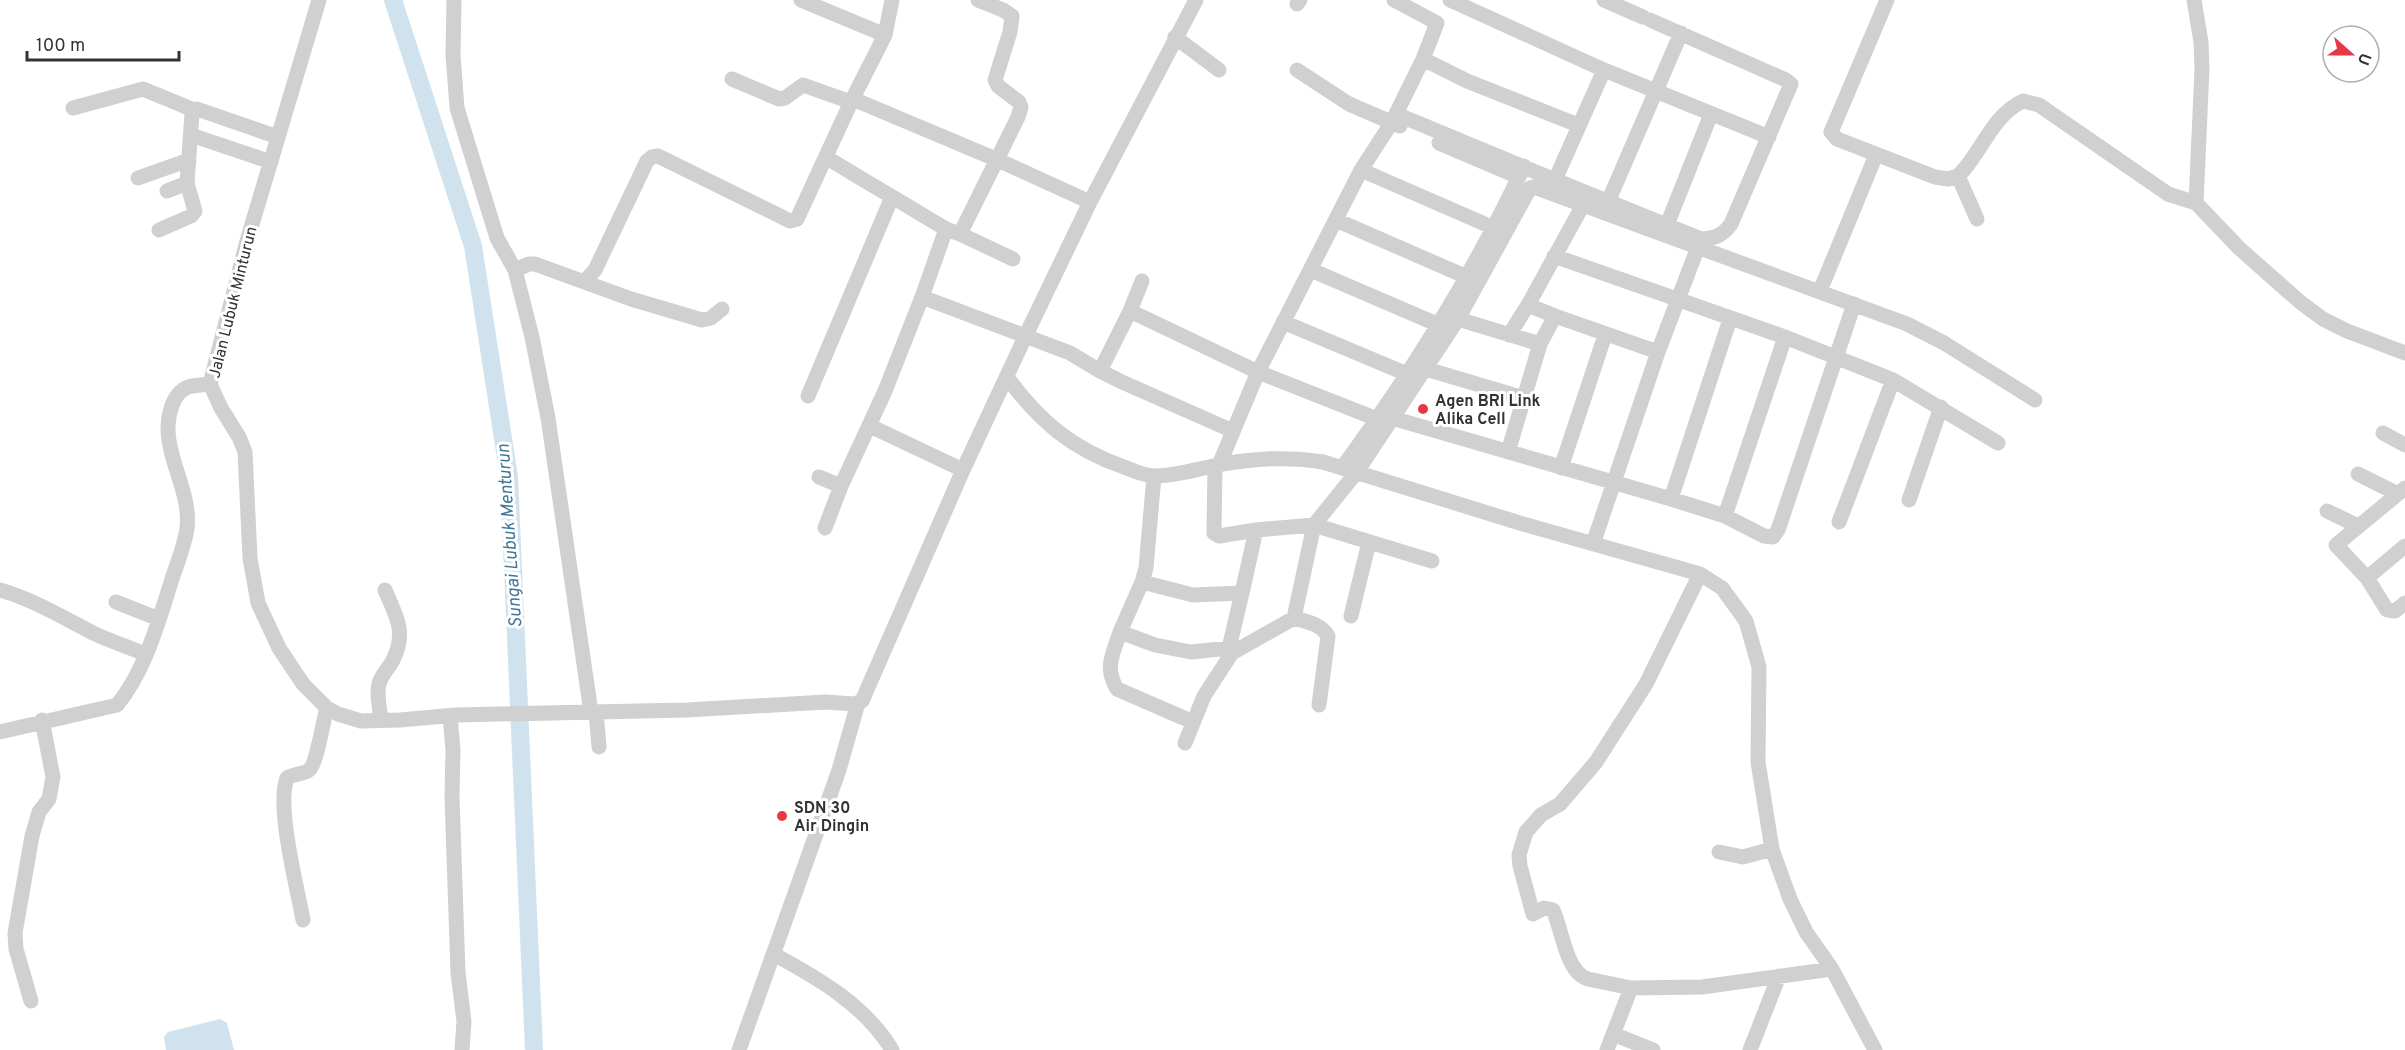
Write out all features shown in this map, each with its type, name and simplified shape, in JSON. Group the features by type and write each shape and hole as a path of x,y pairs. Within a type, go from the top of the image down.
{"street":[{"name":"Jalan Lubuk Minturun","path":"319,0 247,241 210,384 245,452 250,558 258,603 279,648 303,684 327,708 349,718 381,720 456,715 553,714 858,703"},
{"path":"454,0 453,55 457,108 498,238 515,270 532,337 548,418 599,747"},
{"path":"801,0 828,5 885,35"},
{"path":"584,282 595,270 647,161 652,157 658,156 792,221 799,216 852,100 885,35 892,0"},
{"path":"825,528 841,486 870,426 922,297 953,231 998,160 1021,107 1015,99 996,84 995,80 1010,32 1012,16 978,0"},
{"path":"739,1050 839,770 858,703 865,697 963,470 1025,337 1090,202 1196,0"},
{"path":"1394,0 1437,23"},
{"path":"1432,561 1314,525 1219,536 1214,533 1217,466 1258,372 1361,170 1394,118 1437,23 1450,0 1604,70 1769,137"},
{"path":"1297,70 1349,104 1394,118 1521,171 1555,180 1701,239 1715,238 1724,234 1731,224 1791,89 1790,82 1604,0"},
{"path":"1887,0 1831,132 1837,139 1935,177 1948,179 1958,176 1977,155 1992,128 2006,112 2023,101 2031,102 2039,105 2168,194 2196,203 2239,248 2316,314 2347,331 2405,352"},
{"path":"2194,0 2201,42 2202,69 2196,203"},
{"path":"1608,202 1681,33"},
{"path":"1175,37 1219,70"},
{"path":"1423,58 1467,81 1578,126"},
{"path":"1555,180 1604,70"},
{"path":"732,79 778,99 785,98 803,85 852,100 998,160 1090,202"},
{"path":"73,108 143,89 194,110 197,109 278,137"},
{"path":"159,230 194,214 187,183 194,110"},
{"path":"1667,225 1711,114"},
{"path":"191,135 270,162"},
{"path":"1820,291 1876,155"},
{"path":"827,158 953,231 1013,259"},
{"path":"138,178 189,160"},
{"path":"1361,170 1494,228"},
{"path":"1385,419 1407,374 1439,325 1494,228 1521,171"},
{"path":"1958,176 1977,219"},
{"path":"167,191 187,183"},
{"path":"1294,618 1314,525 1385,419 1426,369 1458,319 1530,188 1534,187 1820,291 1926,333 2034,400"},
{"path":"808,396 892,196"},
{"path":"1509,335 1582,205"},
{"path":"1336,220 1467,277"},
{"path":"1593,544 1658,352 1698,247"},
{"path":"1554,256 1785,337 1893,380 1941,406 1998,443"},
{"path":"515,270 535,264 702,320 711,318 722,309"},
{"path":"1311,270 1439,325"},
{"path":"1100,371 1130,311 1142,281"},
{"path":"922,297 1070,353 1100,371 1233,431"},
{"path":"1130,311 1258,372 1385,419 1671,499 1725,516 1768,538 1776,535 1854,304"},
{"path":"1527,305 1605,335 1658,352"},
{"path":"1508,452 1540,344 1555,316"},
{"path":"1458,319 1540,344"},
{"path":"1671,499 1730,319"},
{"path":"1283,322 1407,374"},
{"path":"1561,468 1605,335"},
{"path":"1725,516 1785,337"},
{"path":"1426,369 1524,398"},
{"path":"1007,376 1025,402 1063,438 1098,459 1154,476 1258,458 1293,457 1349,470 1700,574 1722,588 1746,621 1759,667 1758,762 1772,849 1790,899 1802,924 1832,969 1875,1050"},
{"path":"1839,522 1893,380"},
{"path":"0,732 42,720 117,705 127,693 159,619 187,527 187,509 170,447 168,420 177,396 182,390 189,386 210,384"},
{"path":"1909,500 1941,406"},
{"path":"870,426 963,470"},
{"path":"2383,434 2405,445"},
{"path":"2358,474 2402,491"},
{"path":"1154,476 1146,568 1109,665 1111,679 1117,689 1193,722"},
{"path":"819,477 841,486"},
{"path":"2402,491 2337,545 2367,578 2387,610 2395,611 2405,603"},
{"path":"2327,511 2358,526"},
{"path":"1185,743 1204,696 1230,650 1256,530"},
{"path":"1351,616 1369,542"},
{"path":"2367,578 2405,546"},
{"path":"1700,574 1646,684 1596,762 1560,804 1533,822 1526,832 1519,855 1533,914 1544,908 1553,910 1576,973 1587,979 1631,988 1702,987 1832,969"},
{"path":"1142,582 1193,595 1242,593"},
{"path":"0,590 21,596 96,634 145,654"},
{"path":"381,720 378,686 380,678 393,661 401,635 385,590"},
{"path":"116,602 159,619"},
{"path":"1120,632 1155,645 1191,652 1230,650 1294,618 1318,625 1328,636 1319,705"},
{"path":"303,920 283,807 283,787 287,778 296,773 306,772 313,764 327,708"},
{"path":"456,715 452,797 458,973 464,1021 462,1050"},
{"path":"32,1001 16,949 15,933 32,836 39,812 50,799 53,777 42,720"},
{"path":"1719,852 1743,857 1772,849"},
{"path":"775,954 846,998 892,1050"},
{"path":"1750,1050 1779,976"},
{"path":"1607,1050 1631,988"},
{"path":"1613,1034 1653,1050"}],"water":[{"path":"220,1019 227,1023 234,1050 166,1050 164,1037 168,1032"}],"waterway":[{"name":"Sungai Lubuk Menturun","path":"393,0 473,246 509,477 534,1050"}],"place":[{"name":"Agen BRI Link Alika Cell","path":"1423,409"},
{"name":"SDN 30 Air Dingin","path":"782,816"}]}
